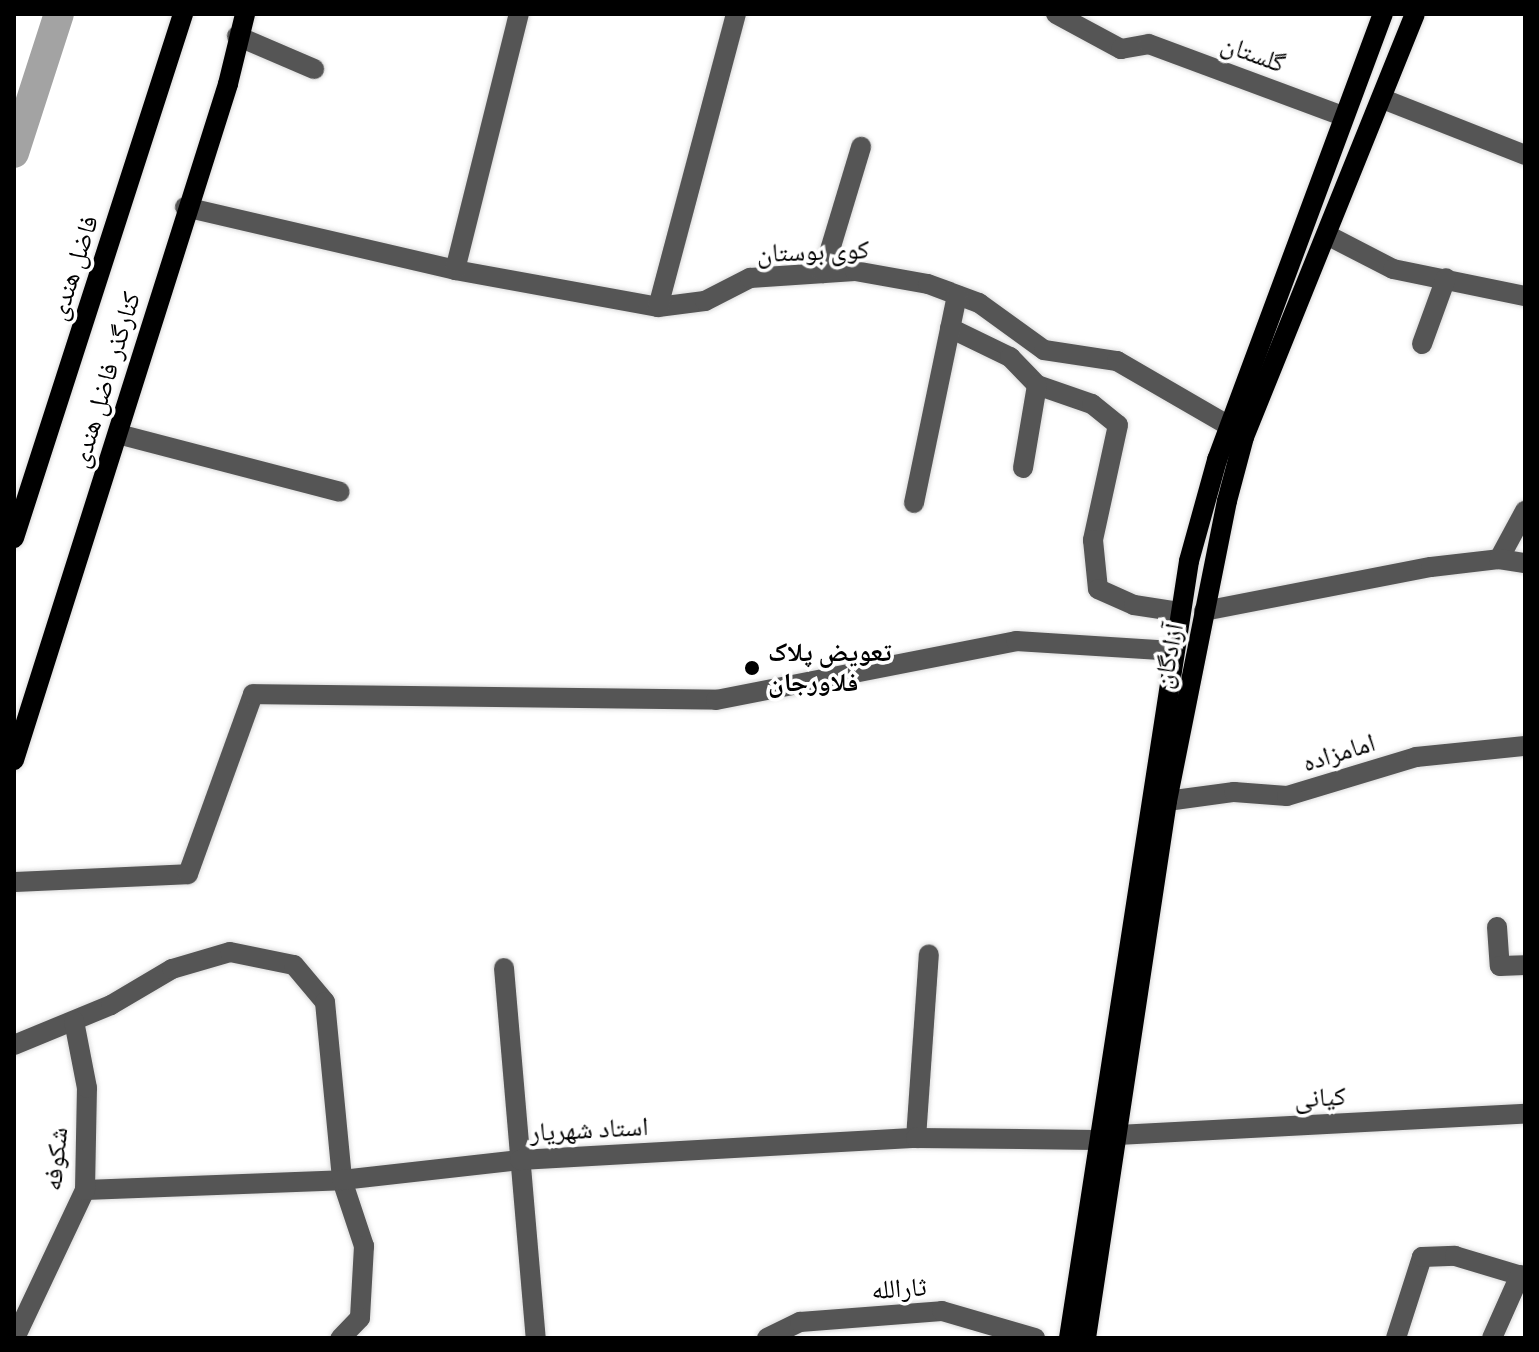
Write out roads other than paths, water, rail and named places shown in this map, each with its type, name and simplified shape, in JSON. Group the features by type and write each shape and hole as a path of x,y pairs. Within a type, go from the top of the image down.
{"main road":[{"name":"فاضل هندی","path":"14,538 183,14"},
{"name":"کنارگذر فاضل هندی","path":"14,760 118,434 185,207 228,84 237,36 245,14"},
{"name":"آزادگان","path":"1069,1338 1180,612 1229,426 1383,14"},
{"name":"آزادگان","path":"1086,1338 1167,801 1204,611 1244,437 1415,14"}],"street":[{"path":"455,270 519,14"},
{"path":"658,307 736,14"},
{"name":"گلستان","path":"1056,14 1121,49 1149,44 1343,116"},
{"path":"237,36 314,69"},
{"path":"1383,99 1525,155"},
{"path":"823,273 861,147"},
{"name":"کوی بوستان","path":"185,207 455,270 658,307 705,301 750,278 855,271 979,303 1044,350 1117,361 1229,426"},
{"path":"1327,235 1393,269 1525,296"},
{"path":"1422,344 1446,278"},
{"path":"914,503 957,295"},
{"path":"950,328 1010,357 1037,385 1092,404 1118,425 1093,540 1098,589 1134,605 1180,612"},
{"path":"1023,468 1037,385"},
{"path":"118,434 340,492"},
{"path":"1499,559 1525,511"},
{"path":"1204,611 1499,559 1525,563"},
{"path":"14,882 188,874 253,694 716,700 1016,641 1173,651"},
{"name":"امامزاده","path":"1167,801 1234,792 1287,796 1416,757 1525,746"},
{"path":"1497,927 1500,966 1525,965"},
{"path":"14,1045 74,1021 172,969 230,952 294,965 325,1002 342,1180 364,1246 360,1318 341,1338"},
{"path":"916,1138 929,954"},
{"path":"504,968 536,1338"},
{"name":"شکوفه","path":"15,1338 85,1190 87,1088 74,1021"},
{"name":"کیانی","path":"1118,1135 1525,1114"},
{"name":"استاد شهریار","path":"85,1190 342,1180 520,1160 916,1138 1097,1140"},
{"path":"1396,1338 1422,1257 1455,1256 1522,1276 1492,1338"},
{"name":"ثارالله","path":"767,1338 800,1322 942,1311 1032,1338"}],"waterway":[{"path":"14,153 59,14"}],"place":[{"name":"تعویض پلاک فلاورجان","path":"752,668"}]}
